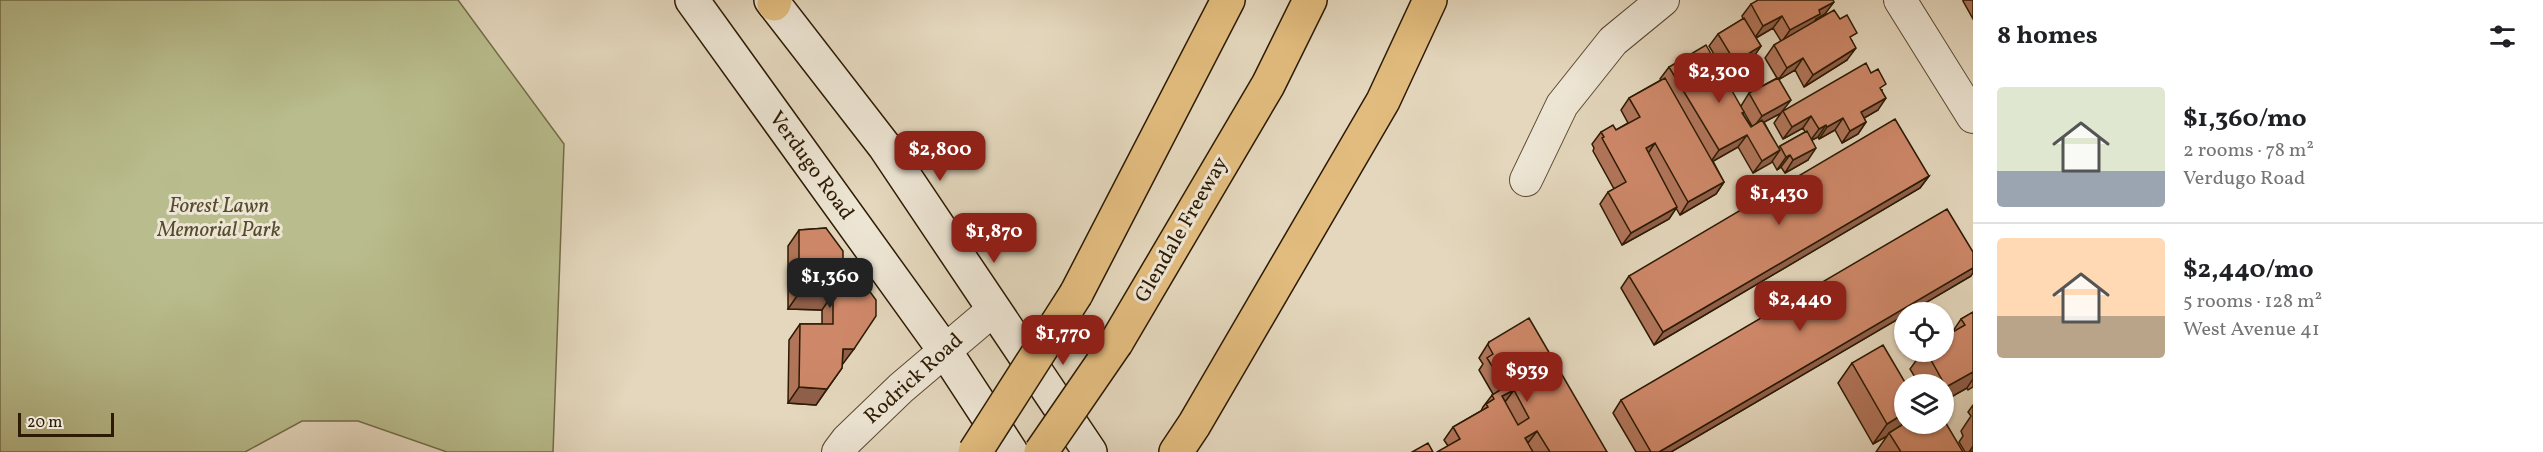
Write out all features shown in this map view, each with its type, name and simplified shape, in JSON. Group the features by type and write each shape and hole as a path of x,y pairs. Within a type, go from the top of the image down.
{"highway":[{"path":"975,452 1076,294 1228,0"},
{"name":"Glendale Freeway","path":"1041,452 1116,344 1268,84 1310,0"},
{"path":"1176,452 1383,101 1430,0"}],"main road":[{"name":"Verdugo Road","path":"692,0 945,351 1011,452"},
{"path":"773,1 885,147 1090,452"}],"street":[{"path":"1526,180 1562,105 1613,41 1663,0"},
{"path":"1900,0 1973,117"},
{"name":"Rodrick Road","path":"838,452 854,432 993,310"}],"green space":[{"name":"Forest Lawn Memorial Park","path":"0,0 458,0 564,144 553,452 447,452 358,421 302,421 245,452 0,452"}],"building":[{"path":"1758,0 1833,0 1834,2 1819,10 1820,14 1790,30 1782,16 1763,26 1751,4"},
{"path":"1834,10 1840,19 1847,15 1857,33 1850,37 1856,48 1813,75 1803,58 1787,68 1774,45"},
{"path":"1744,18 1761,46 1735,62 1718,34"},
{"path":"1706,45 1751,127 1762,120 1780,150 1762,161 1747,135 1719,150 1669,67"},
{"path":"1866,63 1871,73 1878,69 1886,84 1880,88 1886,98 1861,112 1866,122 1850,131 1843,118 1819,129 1811,116 1792,127 1783,111"},
{"path":"1665,78 1724,182 1688,202 1655,143 1646,148 1677,207 1631,233 1608,192 1626,182 1601,132 1613,125 1616,130 1640,117 1629,98"},
{"path":"1778,78 1791,100 1762,116 1749,93"},
{"path":"1895,119 1929,176 1663,332 1629,276"},
{"path":"1807,131 1816,148 1793,160 1790,155 1786,157 1780,146"},
{"path":"1947,209 1973,252 1973,268 1915,302 1894,302 1894,314 1659,452 1651,452 1621,400"},
{"path":"826,228 843,251 843,272 855,271 876,300 876,316 854,349 843,349 842,368 827,389 799,387 800,324 833,324 833,294 799,293 799,230"},
{"path":"1973,312 1973,372 1954,383 1954,374 1939,374 1932,362 1954,362 1954,331 1965,325 1961,319"},
{"path":"1529,318 1607,452 1550,452 1537,431 1525,438 1533,452 1437,452 1460,439 1453,427 1488,407 1486,404 1494,399 1492,395 1505,387 1487,358 1493,354 1488,345 1489,342","holes":["1514,390 1529,418 1518,425 1502,396"]},
{"path":"1883,345 1900,374 1894,374 1894,420 1887,424 1852,363"},
{"path":"1894,430 1894,434 1952,434 1963,452 1901,452 1889,433"},
{"path":"1428,443 1433,452 1412,452"}]}
